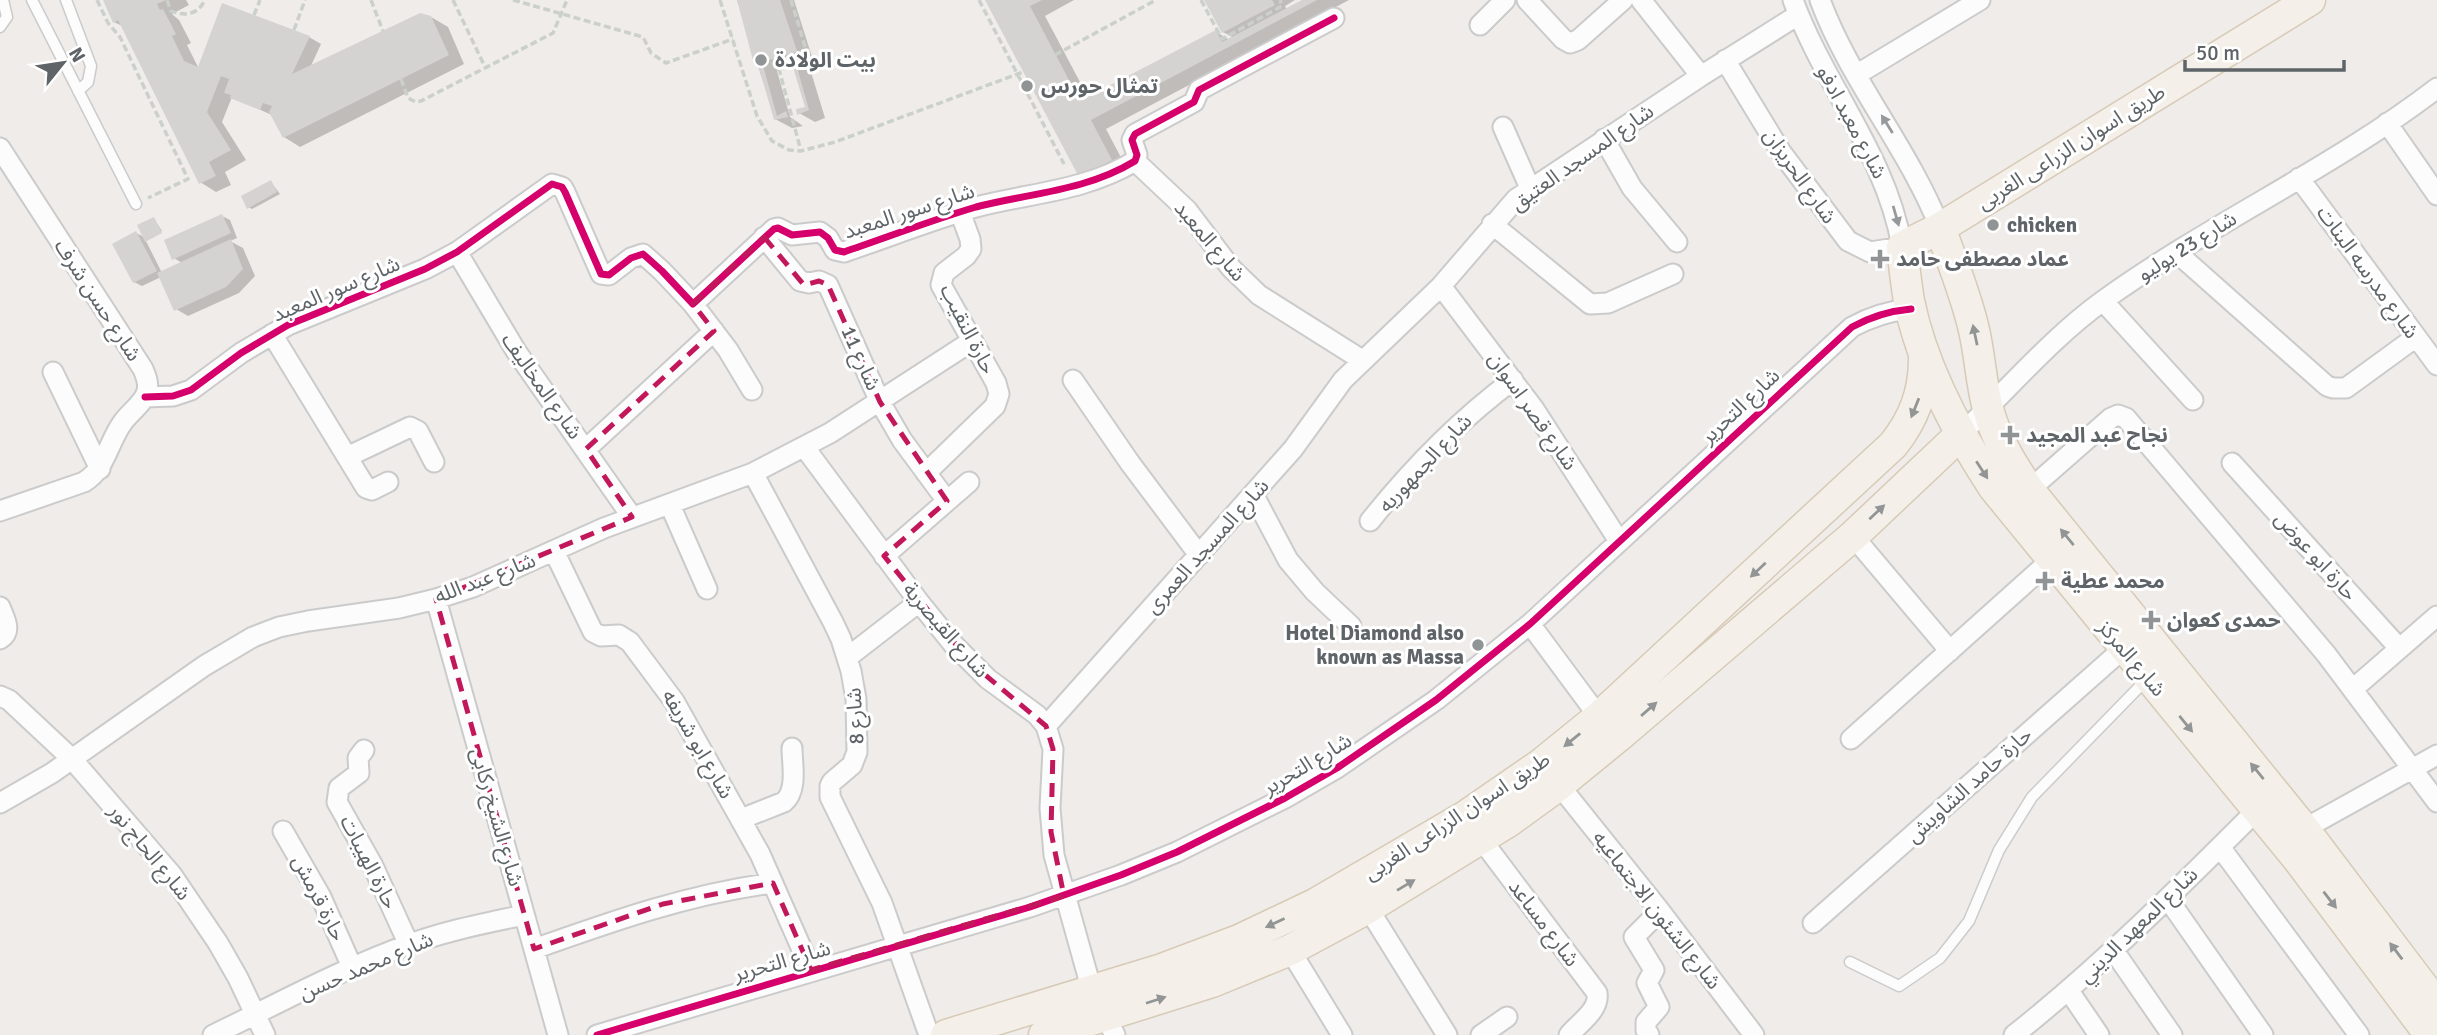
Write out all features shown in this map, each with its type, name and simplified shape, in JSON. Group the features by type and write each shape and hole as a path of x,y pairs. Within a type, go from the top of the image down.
{"main road":[{"name":"طريق اسوان الزراعى الغربى","path":"1902,247 1940,228 2310,0"},
{"name":"شارع المركز","path":"1940,228 1975,331 1988,409 2001,444 2029,490 2161,679 2257,810 2334,905 2430,1035"},
{"name":"شارع المركز","path":"1902,247 1911,309 1940,391 1961,434 1994,488 2124,648 2161,679 2304,830 2437,1005"},
{"name":"طريق اسوان الزراعى الغربى","path":"1044,1035 1212,982 1290,950 1322,917 1541,764 1599,717 1893,445 1905,430 1920,397 1924,378 1921,341"},
{"name":"طريق اسوان الزراعى الغربى","path":"946,1035 1104,1014 1201,956 1322,917 1368,908 1481,839 1559,785 1853,536 1961,434"}],"street":[{"path":"1480,25 1506,0"},
{"path":"1527,0 1563,39 1570,43 1578,40 1623,0"},
{"path":"1641,0 1701,76"},
{"name":"شارع معبد ادفو","path":"1820,0 1856,75 1920,181 1940,228"},
{"path":"1856,75 1980,0"},
{"name":"شارع المسجد العتيق","path":"1362,359 1401,326 1441,285 1492,224 1530,188 1725,60 1795,8"},
{"name":"شارع معبد ادفو","path":"1795,8 1833,87 1881,175 1898,223 1902,247"},
{"path":"1135,161 1137,155 1132,140 1135,134 1194,102 1199,90 1334,18"},
{"name":"شارع الحريزان","path":"1725,60 1781,152 1848,241 1870,251 1902,247"},
{"name":"شارع 23 يوليو","path":"1961,434 2040,353 2103,301 2176,252 2388,123 2437,88"},
{"path":"2388,123 2437,195"},
{"path":"1503,127 1530,188"},
{"path":"1604,139 1632,188 1677,242"},
{"name":"شارع حسن شرف","path":"0,148 143,369 148,383 145,397"},
{"name":"شارع سور المعبد","path":"764,237 778,228 792,235 820,233 828,238 835,250 844,251 960,212 1011,199 1073,188 1113,173 1135,161"},
{"name":"شارع المعبد","path":"1135,161 1187,210 1231,268 1259,295 1362,359"},
{"name":"شارع مدرسه البنات","path":"2299,178 2437,365"},
{"name":"شارع سور المعبد","path":"145,397 173,396 191,390 272,334 403,280 457,252 547,186 557,184 565,192 601,274 609,275 634,255 643,254 693,304"},
{"name":"حارة النقيب","path":"926,473 998,401 996,383 941,281 943,273 966,256 971,248 960,212"},
{"path":"1492,224 1590,304 1608,303 1673,274"},
{"path":"752,390 693,304 764,237"},
{"name":"شارع 11","path":"764,237 800,281 818,281 828,285 880,401 902,440 947,501"},
{"name":"شارع المخاليف","path":"457,252 516,351 632,517"},
{"path":"2176,252 2327,386 2346,388 2416,337"},
{"name":"شارع قصر اسوان","path":"1441,285 1513,380 1619,541"},
{"path":"2103,301 2193,400"},
{"name":"شارع التحرير","path":"597,1035 634,1029 811,970 1064,896 1177,852 1263,810 1326,774 1436,700 1530,624 1852,327 1881,314 1911,309"},
{"path":"586,449 714,331"},
{"path":"272,334 366,488 372,490 388,482"},
{"name":"شارع عبد الله","path":"0,803 72,760 204,666 253,637 279,627 308,621 399,608 473,587 632,517 753,473 805,448 972,341"},
{"name":"شارع المسجد العمرى","path":"1046,726 1293,449 1343,380 1362,359"},
{"path":"53,372 100,469"},
{"path":"1073,380 1130,463 1199,555"},
{"name":"شارع الجمهوريه","path":"1370,521 1429,451 1513,380"},
{"path":"0,511 84,482 100,469 114,435 145,397"},
{"path":"2029,490 2111,418 2118,415 2126,418 2353,689 2437,802"},
{"path":"348,457 410,427 418,431 434,462"},
{"name":"شارع القيصرية","path":"805,448 919,602 971,663 1037,715 1046,726"},
{"name":"حارة ابو عوض","path":"2232,463 2399,648"},
{"name":"شارع 8","path":"753,473 833,622 848,657 856,699 857,752 852,765 830,786 830,797 882,903 929,1035"},
{"path":"884,556 969,482"},
{"path":"1253,494 1288,560 1315,592 1351,626"},
{"path":"670,505 707,590"},
{"path":"1853,536 1950,651"},
{"name":"شارع ابو شريفه","path":"554,551 593,632 601,636 612,634 624,638 646,661 674,701 741,819 773,883 811,970"},
{"path":"1851,739 2051,559"},
{"name":"شارع الشيخ ركابى","path":"436,599 558,1035"},
{"path":"848,657 919,602"},
{"path":"0,607 7,629 5,636 0,639"},
{"path":"2353,689 2437,616"},
{"path":"1530,624 1599,717"},
{"name":"حارة حامد الشاويش","path":"1813,923 2124,648"},
{"name":"شارع الحاج نور","path":"0,696 9,700 72,760 172,875 218,943 265,1035"},
{"path":"1046,726 1053,749 1050,808 1054,855 1064,896 1104,1014"},
{"path":"741,819 785,802 790,797 793,790 792,748"},
{"name":"حارة الهيبات","path":"364,750 358,758 359,773 339,788 337,802 373,866 409,945"},
{"path":"2304,830 2437,755"},
{"name":"شارع الشئون الاجتماعيه","path":"1559,785 1660,911 1754,1035"},
{"name":"شارع المعهد الديني","path":"2014,1035 2114,951 2257,810"},
{"name":"حارة قرمش","path":"284,831 321,897 352,967"},
{"name":"شارع مساعد","path":"1481,839 1597,993 1595,1008 1569,1035"},
{"path":"2220,847 2359,1035"},
{"path":"534,949 663,904 735,888 773,883"},
{"path":"2168,899 2263,1035"},
{"path":"1368,908 1447,1035"},
{"path":"1649,1035 1646,1022 1659,1007 1647,983 1654,970 1634,937 1637,930 1660,911"},
{"name":"شارع محمد حسن","path":"213,1035 352,967 409,945 524,915"},
{"path":"1290,950 1342,1035"},
{"path":"2114,951 2172,1035"},
{"path":"2069,991 2099,1035"},
{"path":"1480,1035 1507,1017"}],"lane":[{"path":"0,27 7,17 3,0"},
{"path":"32,0 136,204"},
{"path":"66,0 91,66 88,82 78,91"},
{"path":"1850,962 1899,986 1940,958 1969,921 1999,850 2032,797 2161,679"}],"path":[{"path":"167,0 171,11 188,15 197,11 205,0"},
{"path":"254,15 260,0"},
{"path":"294,30 305,0"},
{"path":"371,0 383,31"},
{"path":"453,0 485,67"},
{"path":"513,0 643,37 651,53 666,63 733,40"},
{"path":"401,79 408,98 416,102 553,33 567,0"},
{"path":"720,0 764,130 772,141 781,147 801,151 835,142 1023,72"},
{"path":"791,0 813,74"},
{"path":"979,0 1064,164"},
{"path":"1055,54 1156,0"},
{"path":"1201,0 1222,39 1282,6 1280,0"},
{"path":"100,2 108,23 120,37 188,179 136,204"},
{"path":"776,58 801,151"}],"highlighted area":[{"path":"764,237 804,285 819,281 828,285 880,402 947,501 884,556 971,663 1046,726 1053,749 1051,832 1064,896 811,970 773,883 663,904 534,949 436,599 632,517 586,449 714,331 693,304"}],"building":[{"path":"103,0 166,0 157,4 160,10 163,9 176,34 172,36 184,61 198,67 222,3 310,36 292,74 420,13 431,16 449,55 283,138 269,112 272,106 263,103 260,110 230,98 231,95 224,93 229,79 221,76 207,112 231,150 209,162 216,176 199,184 118,20 113,23"},
{"name":"بيت الولادة","path":"737,0 780,0 797,51 793,53 809,110 797,115 796,109 805,107 789,54 762,62 777,116 786,111 788,117 774,120 758,64 754,64"},
{"path":"985,0 1042,0 1030,6 1080,101 1216,30 1222,42 1302,0 1317,0 1091,120 1112,160 1079,177"},
{"path":"1204,0 1272,0 1275,5 1222,33"},
{"path":"271,180 277,192 247,209 241,196"},
{"path":"222,214 231,233 172,260 164,240"},
{"path":"154,217 162,233 145,242 137,225"},
{"path":"136,231 157,271 133,283 112,244"},
{"path":"231,239 243,269 226,287 174,311 157,273"}],"cycle path":[{"path":"145,397 173,396 191,390 241,353 288,325 425,269 457,252 552,184 562,187 565,192 601,274 609,275 631,258 643,254 693,304 774,229 778,228 792,235 820,232 828,238 835,250 844,252 976,207 1097,179 1135,161 1137,155 1132,140 1135,134 1194,102 1199,90 1334,18"},
{"path":"597,1035 1030,907 1177,852 1285,798 1337,768 1436,700 1530,624 1852,327 1881,315 1911,309"}],"place":[{"name":"بيت الولادة","path":"761,60"},
{"name":"تمثال حورس","path":"1027,86"},
{"name":"chicken","path":"1993,225"},
{"name":"عماد مصطفى حامد","path":"1880,259"},
{"name":"نجاح عبد المجيد","path":"2010,435"},
{"name":"محمد عطية","path":"2045,581"},
{"name":"حمدى كعوان","path":"2151,620"},
{"name":"Hotel Diamond also known as Massa","path":"1478,645"}]}
